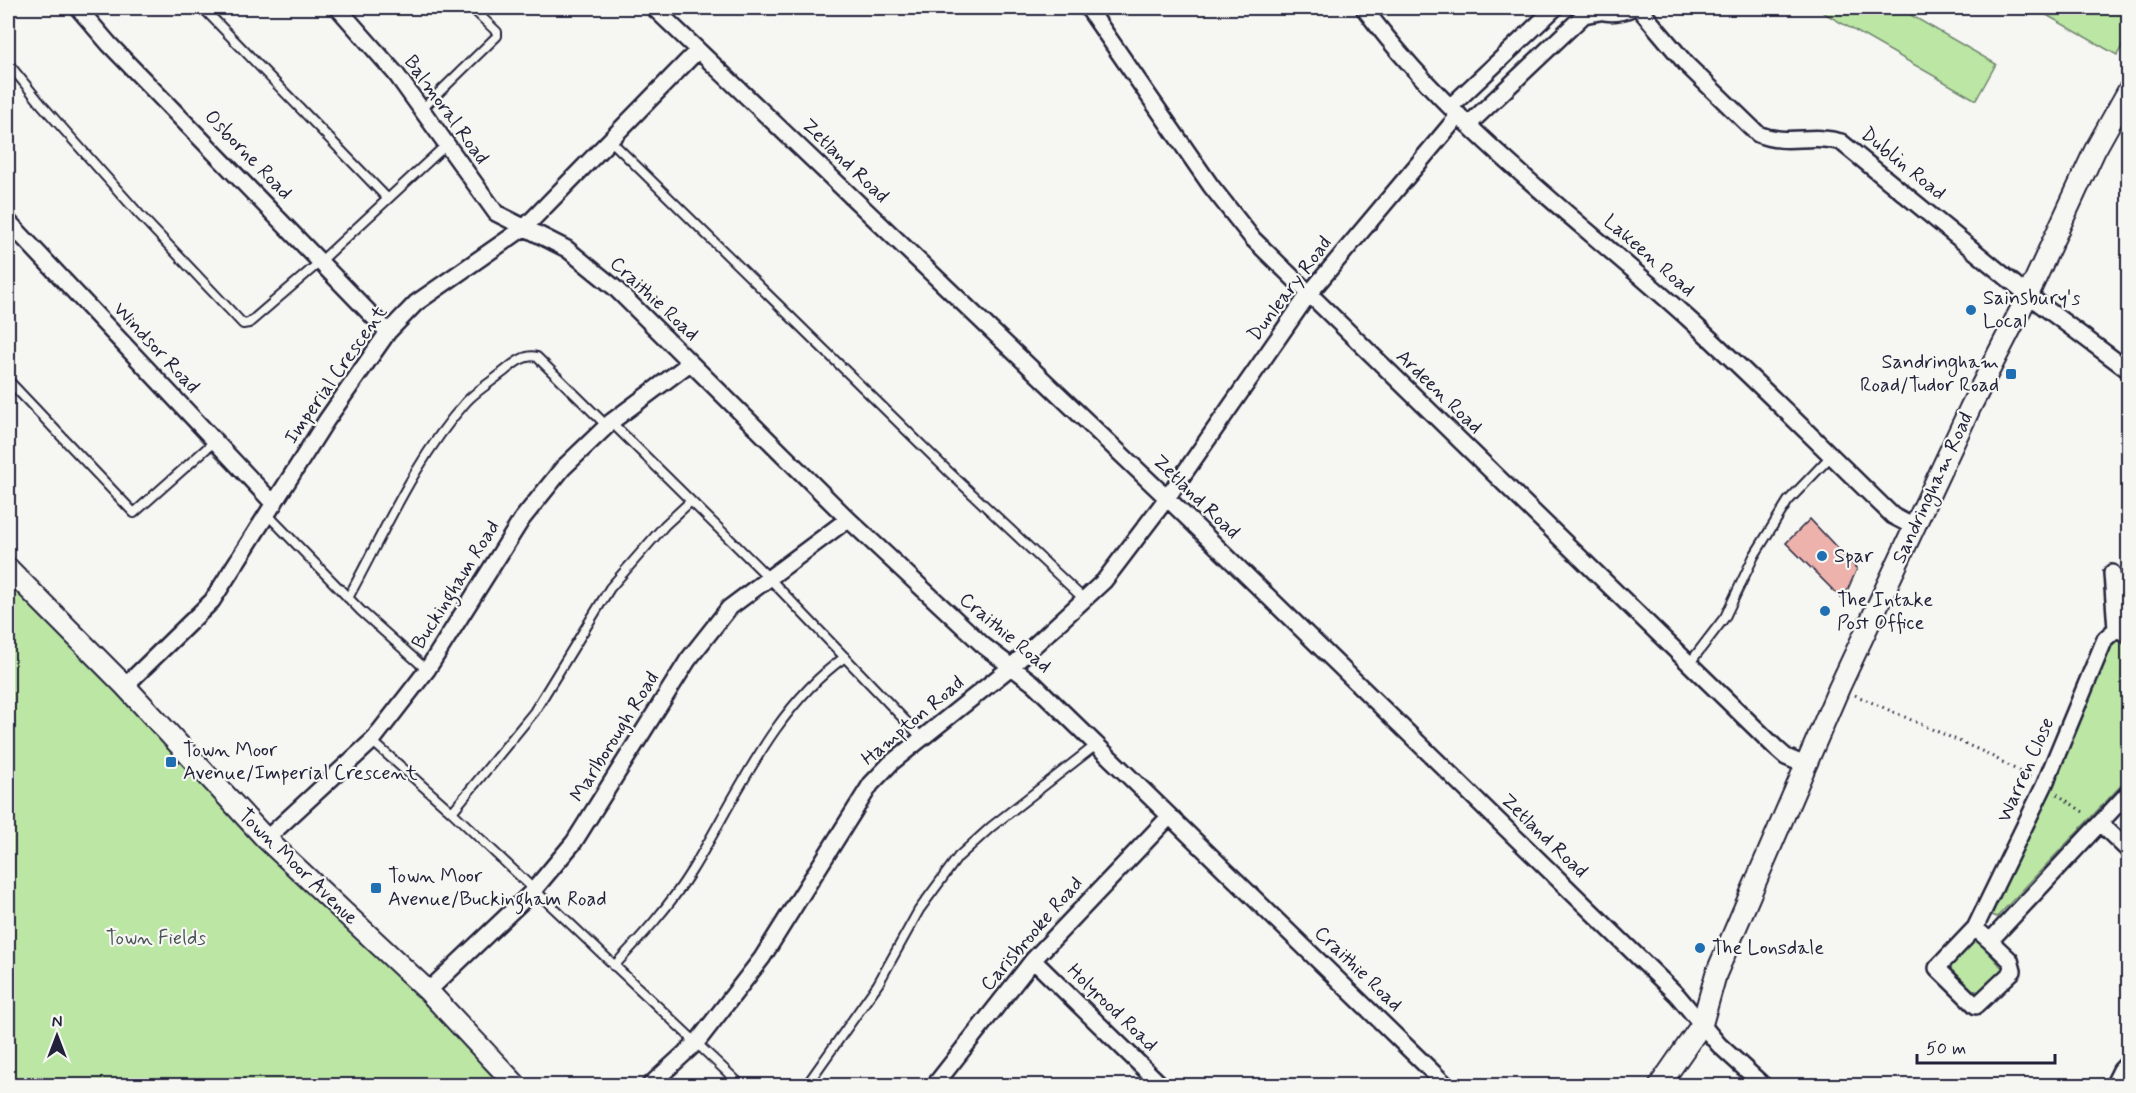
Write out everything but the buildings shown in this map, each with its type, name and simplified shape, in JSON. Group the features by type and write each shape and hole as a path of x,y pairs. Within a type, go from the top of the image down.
{"street":[{"name":"Osborne Road","path":"78,8 109,44 388,332"},
{"name":"Balmoral Road","path":"338,8 396,74 496,213 525,227"},
{"name":"Zetland Road","path":"654,8 1167,498 1677,994 1719,1045 1764,1086"},
{"name":"Ardeen Road","path":"1088,8 1211,186 1254,239 1308,295 1778,750 1786,757 1805,765"},
{"name":"Lakeen Road","path":"1364,8 1405,59 1459,116 1692,322 1893,516 1914,527"},
{"name":"Dunleary Road","path":"1167,498 1308,295 1459,116 1555,8"},
{"name":"Dunleary Road","path":"1459,116 1584,15 1595,10 1617,13 1632,8"},
{"name":"Dublin Road","path":"1639,8 1687,65 1758,134 1771,140 1787,142 1824,137 1842,142 2028,295 2128,370"},
{"name":"Imperial Crescent","path":"125,686 212,601 326,421 388,332 416,303 525,227 698,50"},
{"name":"Sandringham Road","path":"1659,1086 1702,1024 1716,974 1839,688 1914,527 2028,295 2095,150 2128,91"},
{"name":"Windsor Road","path":"8,221 215,441 271,509"},
{"name":"Craithie Road","path":"525,227 567,249 607,281 848,519 984,646 1034,684 1447,1086"},
{"name":"Buckingham Road","path":"266,839 372,741 427,670 522,519 563,468 609,424 690,363"},
{"name":"Hampton Road","path":"649,1086 696,1042 762,958 871,784 891,763 1011,667 1085,600 1104,581 1167,498"},
{"name":"Marlborough Road","path":"428,991 533,891 574,842 688,660 729,608 848,519"},
{"name":"Town Moor Avenue","path":"8,568 125,686 266,839 428,991 517,1086"},
{"name":"Warren Close","path":"1975,928 2010,960 2013,971 1976,1006 1937,968 1975,928 2044,786 2105,639 2122,632 2112,573"},
{"path":"1990,941 2128,793"},
{"name":"Carisbrooke Road","path":"934,1086 1033,960 1169,817"},
{"path":"2100,823 2128,850"},
{"name":"Holyrood Road","path":"1033,960 1162,1086"},
{"path":"2114,1086 2121,1070 2128,1063"}],"lane":[{"path":"203,8 388,199"},
{"path":"421,110 497,36 497,32 472,8"},
{"path":"8,63 42,105 238,321 249,323 321,261 446,145"},
{"path":"610,140 949,472 1085,600"},
{"path":"348,598 411,482 467,401 514,363 528,356 537,357 691,501 769,578 922,738"},
{"path":"8,380 134,513 215,441"},
{"path":"1689,664 1725,617 1754,556 1785,507 1832,456"},
{"path":"453,812 534,712 610,588 665,525 691,501"},
{"path":"271,509 348,598 427,670"},
{"path":"614,966 658,918 690,873 761,753 810,684 845,657"},
{"path":"372,741 453,812 533,891 742,1086"},
{"path":"806,1086 878,984 919,910 958,857 991,826 1096,745"}],"path":[{"path":"1839,688 1986,753 2044,786 2100,823"}],"green space":[{"path":"1815,8 1903,8 1902,10 1996,64 1976,100"},
{"path":"2034,8 2128,8 2128,36 2117,55"},
{"name":"Town Fields","path":"8,578 517,1085 8,1085"},
{"path":"2118,640 2128,648 2128,778 1997,917 1992,915 2111,643"},
{"path":"1972,939 1977,939 2003,969 1980,992 1968,989 1950,971 1952,962"}],"place":[{"name":"Sainsbury's Local","path":"1971,310"},
{"name":"Sandringham Road/Tudor Road","path":"2011,374"},
{"name":"Spar","path":"1822,556"},
{"name":"The Intake Post Office","path":"1825,611"},
{"name":"Town Moor Avenue/Imperial Crescent","path":"171,762"},
{"name":"Town Moor Avenue/Buckingham Road","path":"376,888"},
{"name":"The Lonsdale","path":"1700,948"}]}
